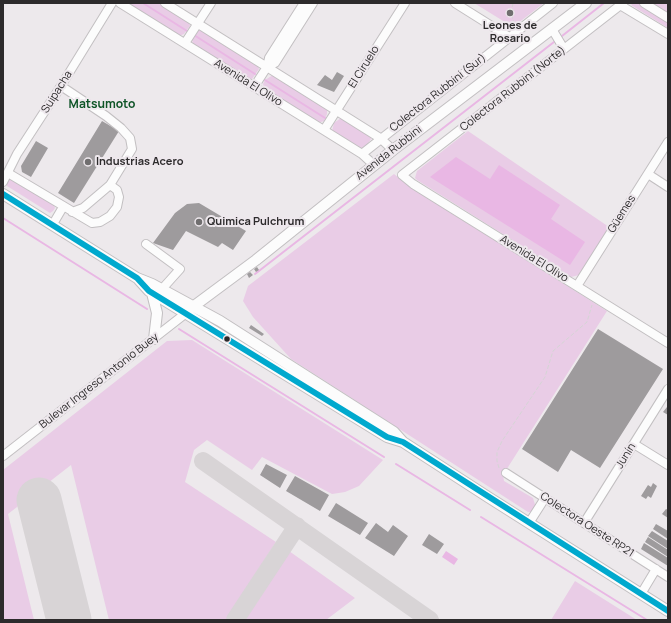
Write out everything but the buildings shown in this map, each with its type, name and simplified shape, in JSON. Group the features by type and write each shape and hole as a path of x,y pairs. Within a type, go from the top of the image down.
{"main road":[{"name":"Avenida Rubbini","path":"190,310 261,256 393,150 586,3"},
{"path":"3,194 157,291 190,310 220,321 394,432 403,442 668,611"},
{"path":"154,338 157,313 157,291"}],"street":[{"name":"Suipacha","path":"3,182 17,154 112,3"},
{"name":"Avenida El Olivo","path":"120,3 362,154 374,165"},
{"path":"165,3 380,138 393,150"},
{"path":"185,44 211,3"},
{"path":"254,87 267,67 269,58 304,3"},
{"path":"267,67 275,63 313,3"},
{"name":"El Ciruelo","path":"324,130 405,3"},
{"path":"456,3 509,37"},
{"name":"Colectora Rubbini (Sur)","path":"362,154 380,138 553,3"},
{"path":"644,3 668,18"},
{"path":"622,4 668,34"},
{"name":"Colectora Rubbini (Norte)","path":"402,174 622,4"},
{"path":"552,29 564,49"},
{"path":"61,86 106,116 121,128 130,138 132,149 110,185 83,208 72,212"},
{"name":"Güemes","path":"577,286 668,142"},
{"path":"8,173 92,224 100,222 110,216 117,207 119,197 117,190 110,185"},
{"name":"Avenida El Olivo","path":"402,174 414,184 668,343"},
{"path":"648,174 668,187"},
{"path":"52,224 63,207"},
{"path":"146,244 180,269 157,291"},
{"name":"Bulevar Ingreso Antonio Buey","path":"3,456 190,310"},
{"name":"Junín","path":"584,523 634,444 665,401 668,389"},
{"path":"634,444 668,465"},
{"name":"Colectora Oeste RP21","path":"506,473 668,577"},
{"path":"529,523 545,498"},
{"path":"641,594 656,569"}],"path":[{"path":"513,3 511,15 519,29"},
{"path":"506,473 501,470 497,461 497,452 502,441 544,377 553,351 587,322 594,296"}],"shaded area":[{"path":"127,3 158,3 189,21 190,26 184,34 179,36"},
{"name":"Leones de Rosario","path":"474,3 544,3 513,27"},
{"path":"633,3 639,3 668,21 668,28 631,5"},
{"path":"648,3 668,3 668,16"},
{"path":"198,29 202,29 258,66 259,69 252,79 248,79 193,44 192,39"},
{"path":"273,75 327,110 324,121 318,123 265,90 263,84 265,80"},
{"path":"341,118 370,135 371,139 367,145 360,149 332,131 334,123"},
{"path":"468,131 609,227 579,275 571,277 415,178 417,171"},
{"path":"456,157 490,179 499,165 560,205 551,219 585,242 570,265 430,177"},
{"path":"394,174 410,187 607,311 503,475 504,481 533,498 536,508 532,512 528,512 291,359 253,317 243,301 248,286"},
{"path":"12,179 54,205 55,208 53,211 50,213 7,186 7,181"},
{"path":"192,340 383,460 359,486 345,492 332,494 262,457 252,470 207,440 194,450 185,482 276,542 226,620 109,620 71,465 8,514 34,620 3,620 3,470 167,341"},
{"path":"289,551 355,598 326,620 245,620"},
{"path":"446,551 458,559 454,565 442,557"},
{"path":"575,581 637,620 551,620"}],"waterway":[{"path":"143,3 187,31"},
{"path":"562,36 604,3"},
{"path":"194,35 255,74"},
{"path":"255,274 554,42"},
{"path":"265,80 325,118"},
{"path":"3,218 147,309"},
{"path":"179,329 384,457"},
{"path":"396,464 470,510"},
{"path":"481,517 647,620"}],"taxiway":[{"path":"203,461 430,620"},
{"path":"235,620 297,526"}],"runway":[{"path":"39,500 69,620"}],"transit line":[{"path":"3,194 137,278 149,291 387,437 403,442 668,611"}],"place":[{"name":"Leones de Rosario","path":"510,13"},
{"name":"Industrias Acero","path":"88,162"},
{"name":"Quimica Pulchrum","path":"199,222"}],"district":[{"name":"Matsumoto","path":"102,105"}]}
